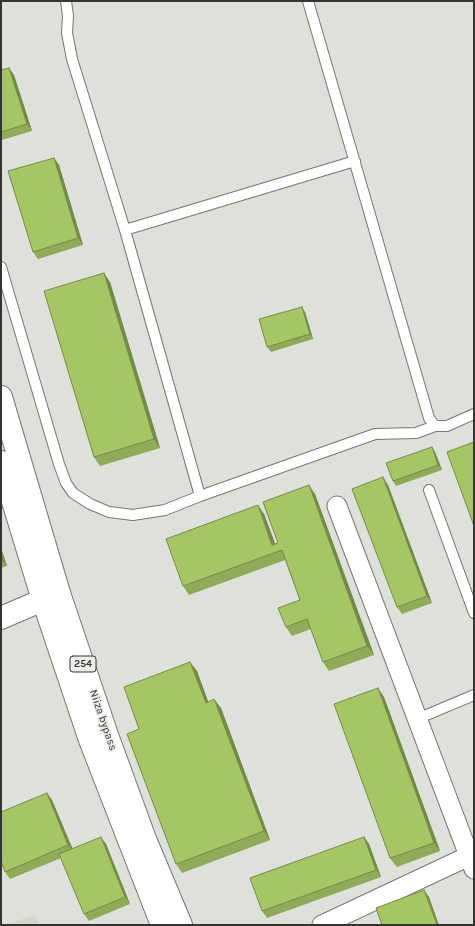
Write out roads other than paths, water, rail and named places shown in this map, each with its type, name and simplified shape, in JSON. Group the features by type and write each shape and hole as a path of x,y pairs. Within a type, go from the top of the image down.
{"main road":[{"name":"Niiza bypass","path":"1,397 90,740 162,925"},
{"name":"Niiza bypass","path":"1,462 113,750 145,839 181,925"},
{"path":"1,618 52,596"}],"street":[{"path":"322,925 472,863 337,506"}],"lane":[{"path":"66,1 68,16 67,33 72,59 125,230 200,496"},
{"path":"308,1 428,418 436,426"},
{"path":"125,230 354,161"},
{"path":"1,267 59,464 66,483 73,493 90,504 109,512 133,515 165,510 200,496 375,434 416,433 436,426 447,426 474,414"},
{"path":"429,490 474,613"},
{"path":"417,718 474,695"}]}
